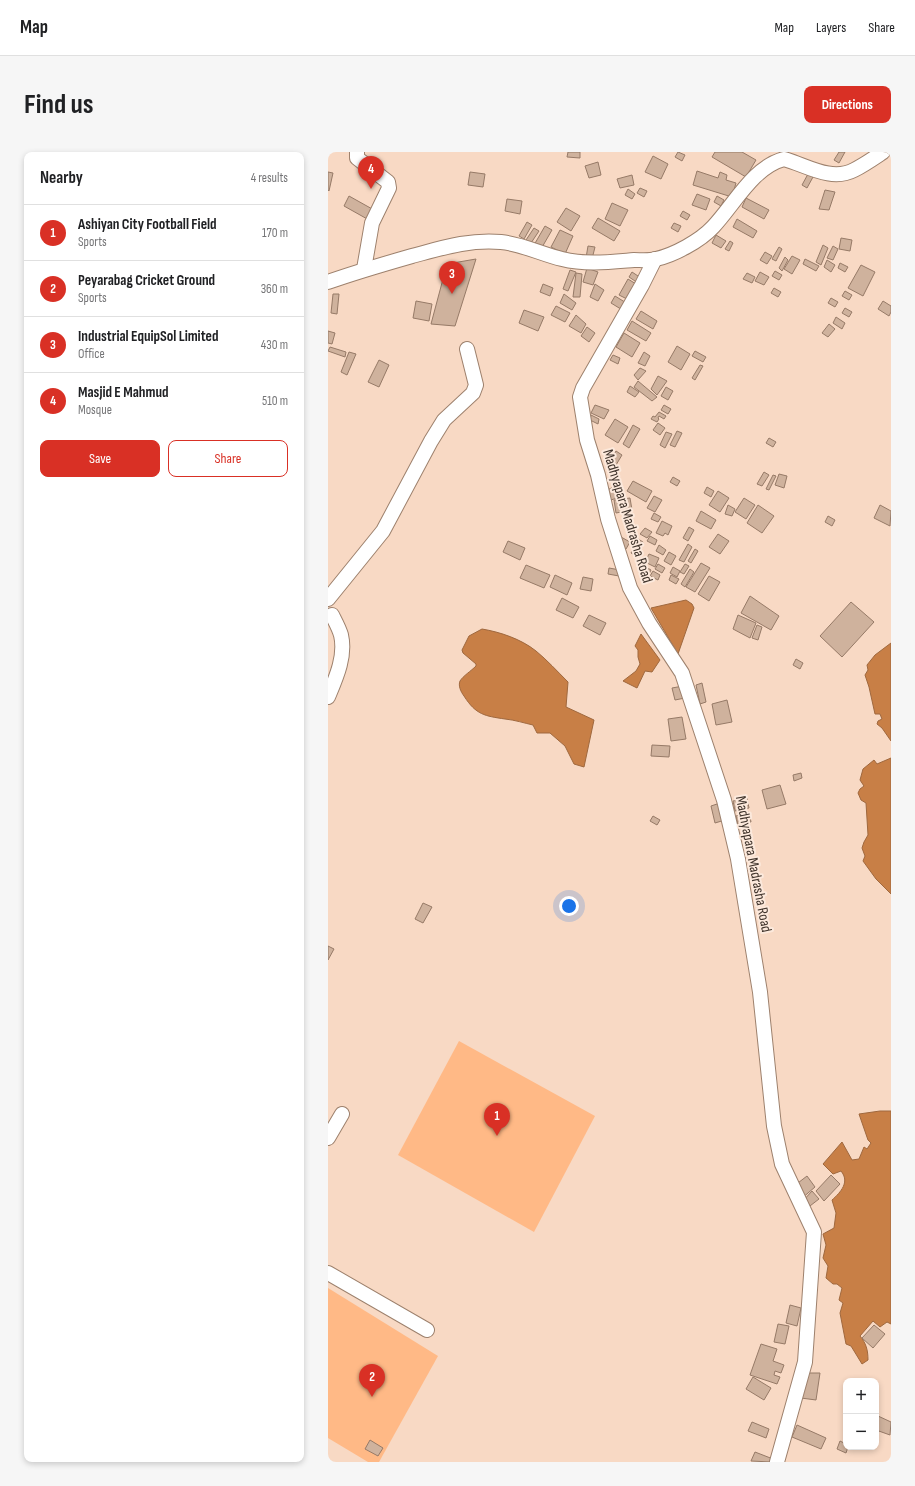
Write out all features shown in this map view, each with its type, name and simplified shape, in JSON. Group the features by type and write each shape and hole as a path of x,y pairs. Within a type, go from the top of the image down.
{"street":[{"path":"356,152 357,158 388,182 389,188 372,223 364,269"},
{"path":"328,282 364,269 445,247 478,241 503,242 562,259 585,262 608,263 655,259 683,248 700,239 713,228 752,180 777,161 784,159 830,174 842,174 853,171 883,152"},
{"name":"Madhyapara Madrasha Road","path":"655,259 642,285 583,388 580,397 587,440 598,476 608,519 630,588 648,623 682,673 724,800 738,858 760,992 774,1126 782,1164 814,1232 804,1362 777,1462"},
{"path":"328,599 383,531 431,441 444,420 473,393 476,385 467,349"},
{"path":"328,697 342,659 343,647 340,633 329,612"},
{"path":"328,1138 342,1114"},
{"path":"328,1273 427,1330"}],"shaded area":[{"path":"686,600 692,604 694,608 678,654 651,608"},
{"path":"482,629 496,632 524,643 544,658 568,682 566,707 594,720 584,767 574,764 565,746 550,733 537,733 533,725 482,714 468,702 461,691 459,683 463,677 476,666 476,664 463,653 462,650 469,636"},
{"path":"641,634 660,660 652,672 645,671 637,688 623,681 636,671 640,664 638,650 635,646"},
{"path":"891,643 891,741 882,728 877,724 878,721 882,719 880,714 875,714 865,675 868,670 867,665 875,655"},
{"path":"891,758 891,894 876,879 863,861 865,856 862,848 868,835 866,803 861,800 858,793 864,786 860,780 863,769 874,760 877,764"},
{"path":"459,1041 595,1116 534,1232 398,1155"},
{"path":"891,1111 891,1324 887,1322 880,1327 873,1321 860,1336 865,1344 868,1356 868,1360 862,1364 851,1346 846,1344 840,1313 843,1303 839,1300 842,1288 837,1284 833,1284 826,1278 828,1266 823,1258 826,1245 823,1234 834,1228 836,1213 832,1200 843,1187 845,1179 841,1171 833,1174 823,1164 842,1142 852,1160 859,1159 864,1147 867,1149 871,1143 868,1140 859,1114"},
{"path":"328,1288 438,1356 379,1462 368,1462 328,1438"}],"building":[{"path":"568,152 580,152 580,158 567,157"},
{"path":"678,152 685,155 682,161 675,157"},
{"path":"715,152 742,152 756,160 746,177 712,157"},
{"path":"839,152 845,152 839,163 834,160"},
{"path":"653,156 668,164 661,179 645,172"},
{"path":"598,162 601,175 589,178 585,166"},
{"path":"697,171 718,178 720,172 727,175 726,180 736,183 732,197 693,185"},
{"path":"328,172 333,173 329,191 328,190"},
{"path":"470,172 485,174 483,187 468,185"},
{"path":"808,174 813,177 807,188 802,185"},
{"path":"632,175 634,185 620,188 617,179"},
{"path":"640,188 647,191 644,197 637,193"},
{"path":"628,189 635,194 632,199 625,195"},
{"path":"825,190 835,192 829,210 819,209"},
{"path":"697,194 710,199 706,210 692,205"},
{"path":"349,196 374,210 369,220 344,206"},
{"path":"717,196 724,200 721,206 714,202"},
{"path":"746,198 769,210 764,219 742,207"},
{"path":"507,199 522,201 520,214 505,211"},
{"path":"612,203 628,210 620,226 605,219"},
{"path":"566,208 580,216 571,231 557,222"},
{"path":"683,211 690,215 687,220 680,216"},
{"path":"598,218 620,231 614,241 592,228"},
{"path":"737,219 757,231 753,238 733,227"},
{"path":"527,222 532,225 524,239 519,236"},
{"path":"674,223 681,226 678,232 671,228"},
{"path":"545,226 552,230 541,249 534,245"},
{"path":"534,228 539,231 531,243 526,240"},
{"path":"560,230 573,236 565,254 551,247"},
{"path":"716,235 726,241 721,248 712,243"},
{"path":"841,238 852,240 850,251 839,249"},
{"path":"730,241 733,243 729,251 725,249"},
{"path":"823,245 828,248 821,265 816,262"},
{"path":"588,246 595,247 592,259 586,258"},
{"path":"833,246 838,249 833,260 827,258"},
{"path":"779,247 782,249 776,261 772,259"},
{"path":"765,252 772,256 767,264 760,260"},
{"path":"792,256 800,260 792,274 784,269"},
{"path":"785,257 788,260 782,271 779,268"},
{"path":"476,259 455,326 431,324 447,264"},
{"path":"805,259 819,266 816,271 803,264"},
{"path":"827,260 835,265 831,272 824,267"},
{"path":"840,263 848,267 845,272 838,268"},
{"path":"861,265 875,272 863,296 848,288"},
{"path":"587,268 598,272 593,285 583,282"},
{"path":"570,270 576,272 568,291 563,289"},
{"path":"775,271 782,275 779,280 772,276"},
{"path":"632,272 641,278 638,283 629,277"},
{"path":"760,272 769,277 764,285 755,281"},
{"path":"576,273 582,274 580,297 573,297"},
{"path":"747,273 755,277 752,283 743,279"},
{"path":"628,279 636,284 627,299 619,295"},
{"path":"543,284 553,288 550,296 540,292"},
{"path":"595,284 604,290 598,301 590,297"},
{"path":"774,288 781,292 778,297 771,293"},
{"path":"845,291 852,295 849,300 842,296"},
{"path":"333,294 339,294 337,314 331,313"},
{"path":"564,294 576,303 572,310 560,303"},
{"path":"615,296 628,304 624,311 611,303"},
{"path":"831,298 838,302 835,307 828,303"},
{"path":"416,301 432,304 429,321 413,318"},
{"path":"883,301 891,306 889,316 878,309"},
{"path":"556,306 570,313 565,322 551,315"},
{"path":"845,308 852,312 849,317 842,313"},
{"path":"524,310 544,317 538,331 519,323"},
{"path":"641,311 657,321 653,329 636,319"},
{"path":"576,315 586,324 581,333 569,326"},
{"path":"836,317 845,323 842,329 833,323"},
{"path":"632,321 651,333 646,341 627,330"},
{"path":"829,324 835,329 828,337 822,333"},
{"path":"587,327 595,333 589,342 581,336"},
{"path":"328,331 335,333 332,344 328,343"},
{"path":"624,333 640,343 632,357 616,347"},
{"path":"677,346 690,354 681,370 668,362"},
{"path":"330,347 346,352 345,357 328,351"},
{"path":"695,351 706,357 703,362 692,356"},
{"path":"349,352 356,354 347,375 341,372"},
{"path":"644,352 650,356 645,366 638,363"},
{"path":"613,355 620,358 618,364 610,360"},
{"path":"379,360 389,365 379,387 368,382"},
{"path":"700,365 703,366 695,380 692,378"},
{"path":"640,368 646,371 638,380 634,375"},
{"path":"658,376 667,381 657,395 651,389"},
{"path":"638,381 657,397 652,401 634,387"},
{"path":"630,386 639,392 635,397 627,392"},
{"path":"666,387 673,391 668,400 661,396"},
{"path":"595,405 609,410 604,419 591,413"},
{"path":"664,405 671,409 668,414 661,410"},
{"path":"659,412 666,416 664,419 659,416 657,422 651,419 653,416 655,417"},
{"path":"591,415 599,419 598,424 590,420"},
{"path":"615,419 628,427 618,443 605,435"},
{"path":"658,423 665,428 660,435 653,430"},
{"path":"633,425 640,429 629,448 623,444"},
{"path":"677,431 682,433 675,447 670,445"},
{"path":"666,432 672,434 665,448 660,445"},
{"path":"769,438 776,442 773,447 766,443"},
{"path":"616,451 622,455 616,465 610,461"},
{"path":"764,472 769,475 762,486 757,484"},
{"path":"779,474 787,476 784,488 775,485"},
{"path":"773,475 776,476 769,490 766,489"},
{"path":"673,477 680,481 677,486 670,482"},
{"path":"633,481 652,491 646,502 627,491"},
{"path":"618,485 620,497 611,500 607,490"},
{"path":"707,487 714,491 711,497 704,493"},
{"path":"718,491 729,498 720,512 709,505"},
{"path":"654,496 662,500 655,512 647,508"},
{"path":"630,498 632,510 616,513 614,500"},
{"path":"744,498 755,505 746,519 735,512"},
{"path":"728,505 735,509 732,516 725,514"},
{"path":"758,505 774,516 762,533 747,523"},
{"path":"880,505 891,511 890,526 874,518"},
{"path":"701,511 716,520 711,529 696,521"},
{"path":"654,513 661,517 658,522 651,519"},
{"path":"828,516 835,520 832,526 825,522"},
{"path":"662,521 672,526 668,535 665,533 663,536 656,533"},
{"path":"689,527 694,530 688,541 683,538"},
{"path":"645,528 652,532 647,538 640,534"},
{"path":"718,534 729,541 720,554 709,547"},
{"path":"650,536 657,540 655,545 647,541"},
{"path":"621,537 630,542 626,549 617,544"},
{"path":"635,537 643,542 639,550 631,545"},
{"path":"508,541 525,548 520,560 503,552"},
{"path":"688,544 692,547 684,562 679,560"},
{"path":"659,545 666,550 663,555 656,551"},
{"path":"634,548 641,552 638,557 631,553"},
{"path":"695,549 698,551 691,563 688,561"},
{"path":"669,552 676,556 671,565 664,561"},
{"path":"649,554 659,558 655,567 645,562"},
{"path":"701,563 710,568 695,592 686,587"},
{"path":"658,564 665,568 662,573 655,569"},
{"path":"685,564 689,566 684,574 680,572"},
{"path":"526,565 550,575 544,588 520,578"},
{"path":"644,566 651,570 648,576 641,572"},
{"path":"673,567 680,571 677,577 670,573"},
{"path":"609,568 620,570 619,576 608,574"},
{"path":"690,569 694,572 685,587 681,584"},
{"path":"653,571 660,575 658,580 650,576"},
{"path":"555,575 572,583 567,595 550,587"},
{"path":"671,575 679,579 676,584 669,580"},
{"path":"709,576 720,582 709,601 698,594"},
{"path":"583,577 593,579 591,591 580,589"},
{"path":"750,596 779,616 771,630 741,613"},
{"path":"562,598 579,607 573,618 556,610"},
{"path":"851,602 874,622 842,657 820,636"},
{"path":"589,615 606,623 600,635 583,626"},
{"path":"738,615 756,623 750,638 733,629"},
{"path":"757,625 762,627 758,640 752,638"},
{"path":"796,659 803,663 800,669 793,665"},
{"path":"702,683 706,702 700,704 696,685"},
{"path":"683,686 685,698 675,700 672,688"},
{"path":"727,700 732,722 716,725 712,704"},
{"path":"682,717 686,739 671,741 668,719"},
{"path":"652,745 670,746 669,757 651,756"},
{"path":"801,773 802,778 794,781 793,775"},
{"path":"780,785 786,804 767,809 762,790"},
{"path":"747,798 749,808 735,811 733,801"},
{"path":"720,803 725,820 715,823 711,806"},
{"path":"749,812 751,822 738,825 736,816"},
{"path":"653,816 660,820 657,825 650,821"},
{"path":"423,903 432,907 423,923 415,919"},
{"path":"328,946 334,949 328,960"},
{"path":"831,1175 840,1184 824,1201 816,1191"},
{"path":"807,1176 815,1187 801,1199 794,1186"},
{"path":"812,1191 819,1199 806,1209 802,1202"},
{"path":"790,1305 801,1308 797,1326 786,1323"},
{"path":"778,1324 789,1326 785,1344 774,1342"},
{"path":"874,1325 885,1334 873,1348 862,1338"},
{"path":"761,1344 777,1349 773,1361 784,1365 781,1373 775,1371 774,1375 780,1377 777,1384 750,1375"},
{"path":"807,1373 820,1373 816,1400 801,1398"},
{"path":"753,1377 771,1388 764,1400 746,1389"},
{"path":"879,1416 891,1422 890,1435 879,1431"},
{"path":"752,1422 769,1429 766,1438 748,1431"},
{"path":"797,1425 826,1438 821,1449 792,1437"},
{"path":"370,1440 383,1448 378,1456 365,1449"},
{"path":"840,1441 843,1442 843,1450 847,1450 846,1453 837,1449"},
{"path":"755,1452 773,1459 771,1462 751,1461"}],"place":[{"name":"Masjid E Mahmud","path":"371,189"},
{"name":"Industrial EquipSol Limited","path":"452,294"},
{"name":"Ashiyan City Football Field","path":"497,1136"},
{"name":"Peyarabag Cricket Ground","path":"372,1397"}]}
